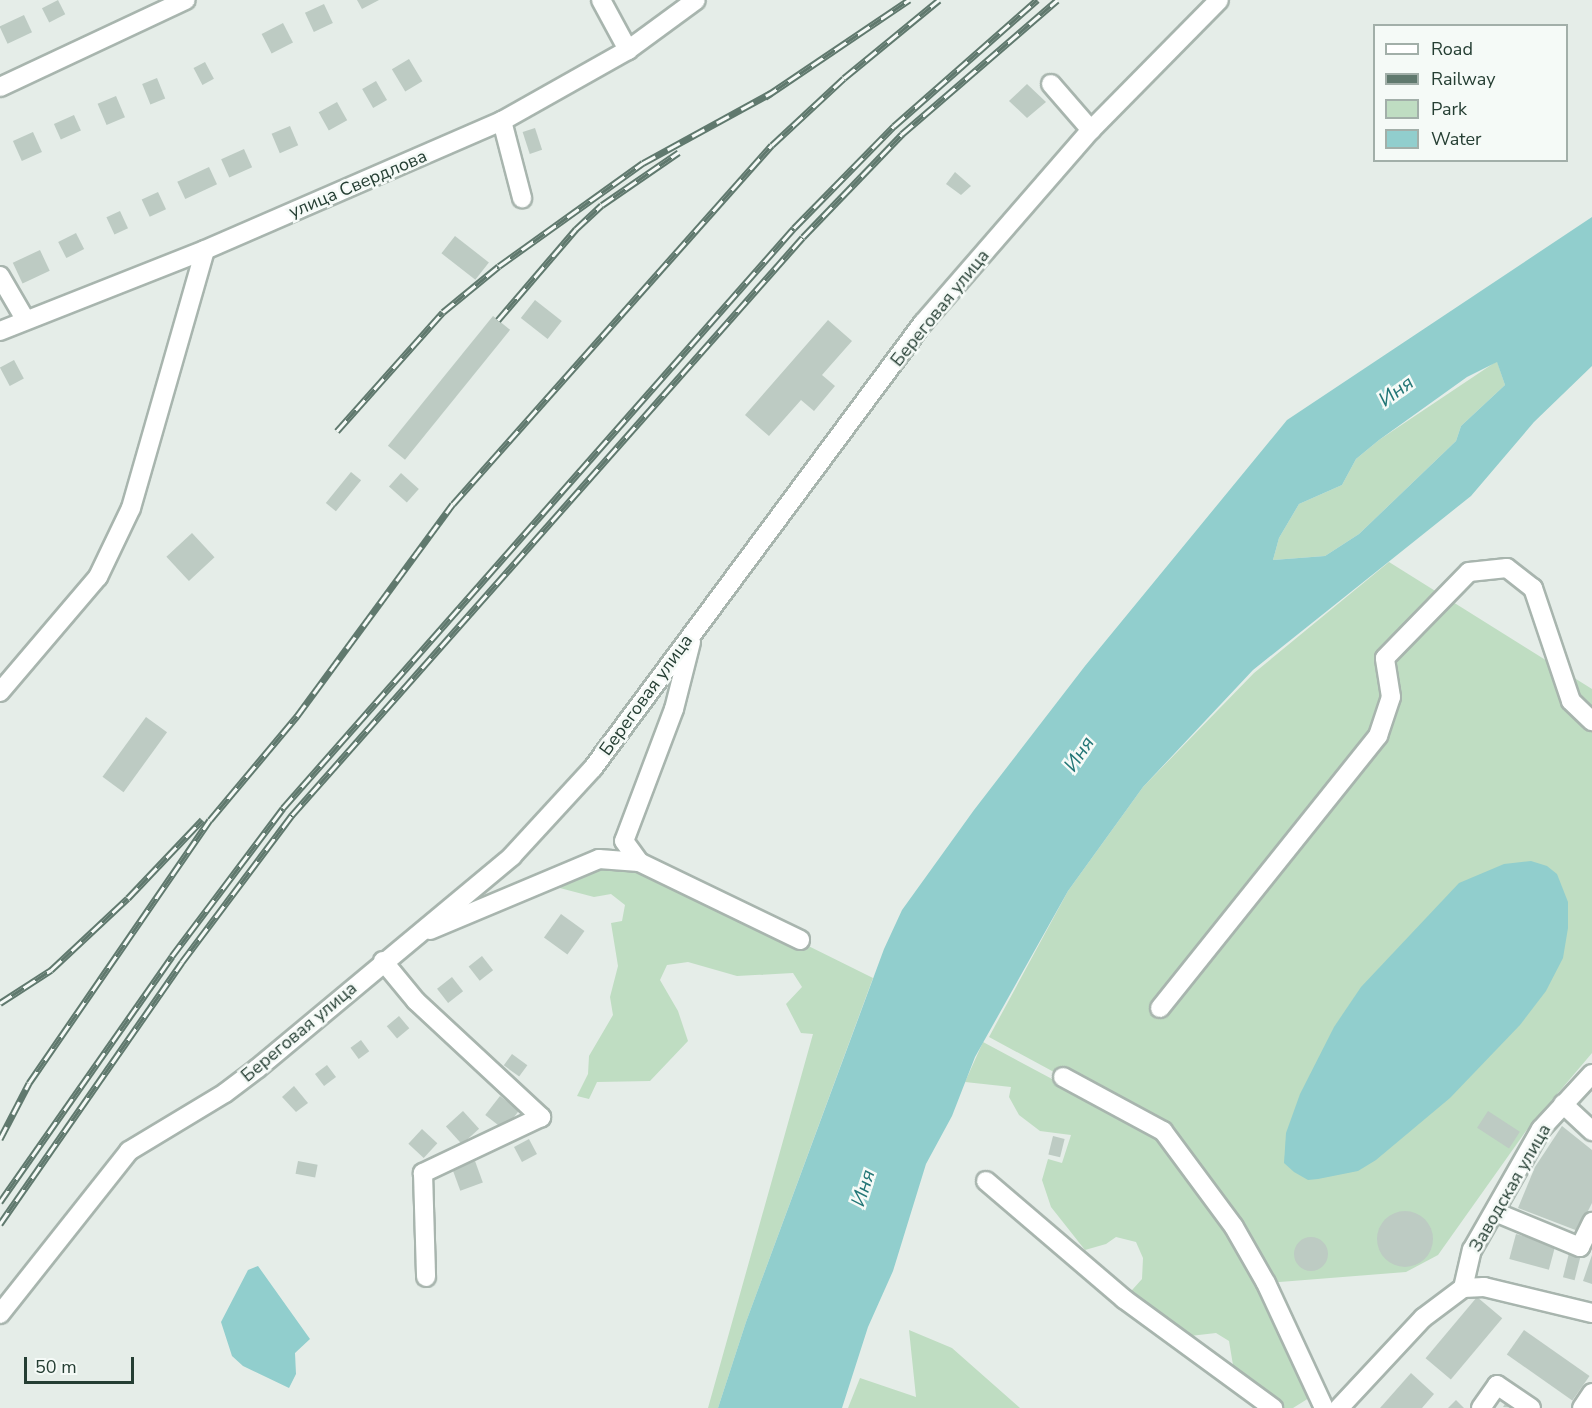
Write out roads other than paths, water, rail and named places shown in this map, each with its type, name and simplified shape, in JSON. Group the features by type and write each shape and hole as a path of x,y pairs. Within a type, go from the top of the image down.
{"street":[{"path":"0,87 186,0"},
{"path":"601,0 628,50"},
{"name":"улица Свердлова","path":"0,331 25,319 204,250 502,121 628,50 696,0"},
{"name":"Береговая улица","path":"0,1314 129,1151 225,1093 512,856 592,768 923,323 1091,130 1219,0"},
{"path":"1052,84 1091,130"},
{"path":"502,121 522,198"},
{"path":"0,692 98,577 131,508 204,250"},
{"path":"0,276 25,319"},
{"path":"1160,1008 1378,736 1391,697 1385,658 1469,572 1507,568 1533,588 1571,701 1592,721"},
{"path":"639,862 624,842 674,709 693,631"},
{"path":"410,938 599,859 639,862 800,940"},
{"path":"383,961 416,1001 541,1117 423,1173 426,1278"},
{"name":"Заводская улица","path":"1463,1288 1472,1250 1496,1212 1541,1130 1592,1074"},
{"path":"1063,1077 1163,1131 1234,1227 1266,1283 1324,1408"},
{"path":"1563,1104 1592,1131"},
{"path":"986,1181 1124,1299 1273,1408"},
{"path":"1496,1212 1580,1247 1592,1222"},
{"path":"1339,1408 1423,1318 1463,1288 1484,1287 1592,1313"},
{"path":"1481,1408 1497,1385 1531,1408"},
{"path":"1582,1408 1592,1393"}],"water":[{"name":"Иня","path":"1592,217 1592,366 1534,422 1471,496 1253,670 1143,787 1068,891 975,1057 952,1116 926,1164 893,1271 868,1327 842,1408 718,1408 746,1322 884,949 902,910 974,810 1085,666 1287,420","holes":["1497,362 1505,385 1461,426 1456,441 1359,534 1325,556 1273,560 1279,538 1299,504 1342,485 1356,459 1379,440 1467,377"]},
{"path":"1531,861 1547,866 1557,874 1568,902 1568,928 1563,958 1546,991 1520,1025 1450,1098 1376,1160 1358,1171 1318,1179 1308,1180 1294,1172 1284,1163 1286,1133 1300,1094 1334,1027 1361,987 1459,883 1504,864"},
{"path":"258,1266 310,1339 295,1353 296,1374 289,1388 243,1366 232,1356 221,1322 248,1270"}],"railway":[{"path":"765,97 909,0"},
{"path":"0,1139 29,1083 210,820 297,716 453,504 772,145 844,78 939,0"},
{"path":"0,1202 172,956 283,808 794,228 894,126 1037,0"},
{"path":"0,1224 182,962 292,815 803,237 902,134 1057,0"},
{"path":"337,431 443,312 499,266 643,163 771,93"},
{"path":"498,320 576,229 602,205 679,152"},
{"path":"0,1003 51,970 128,898 202,820"}]}
